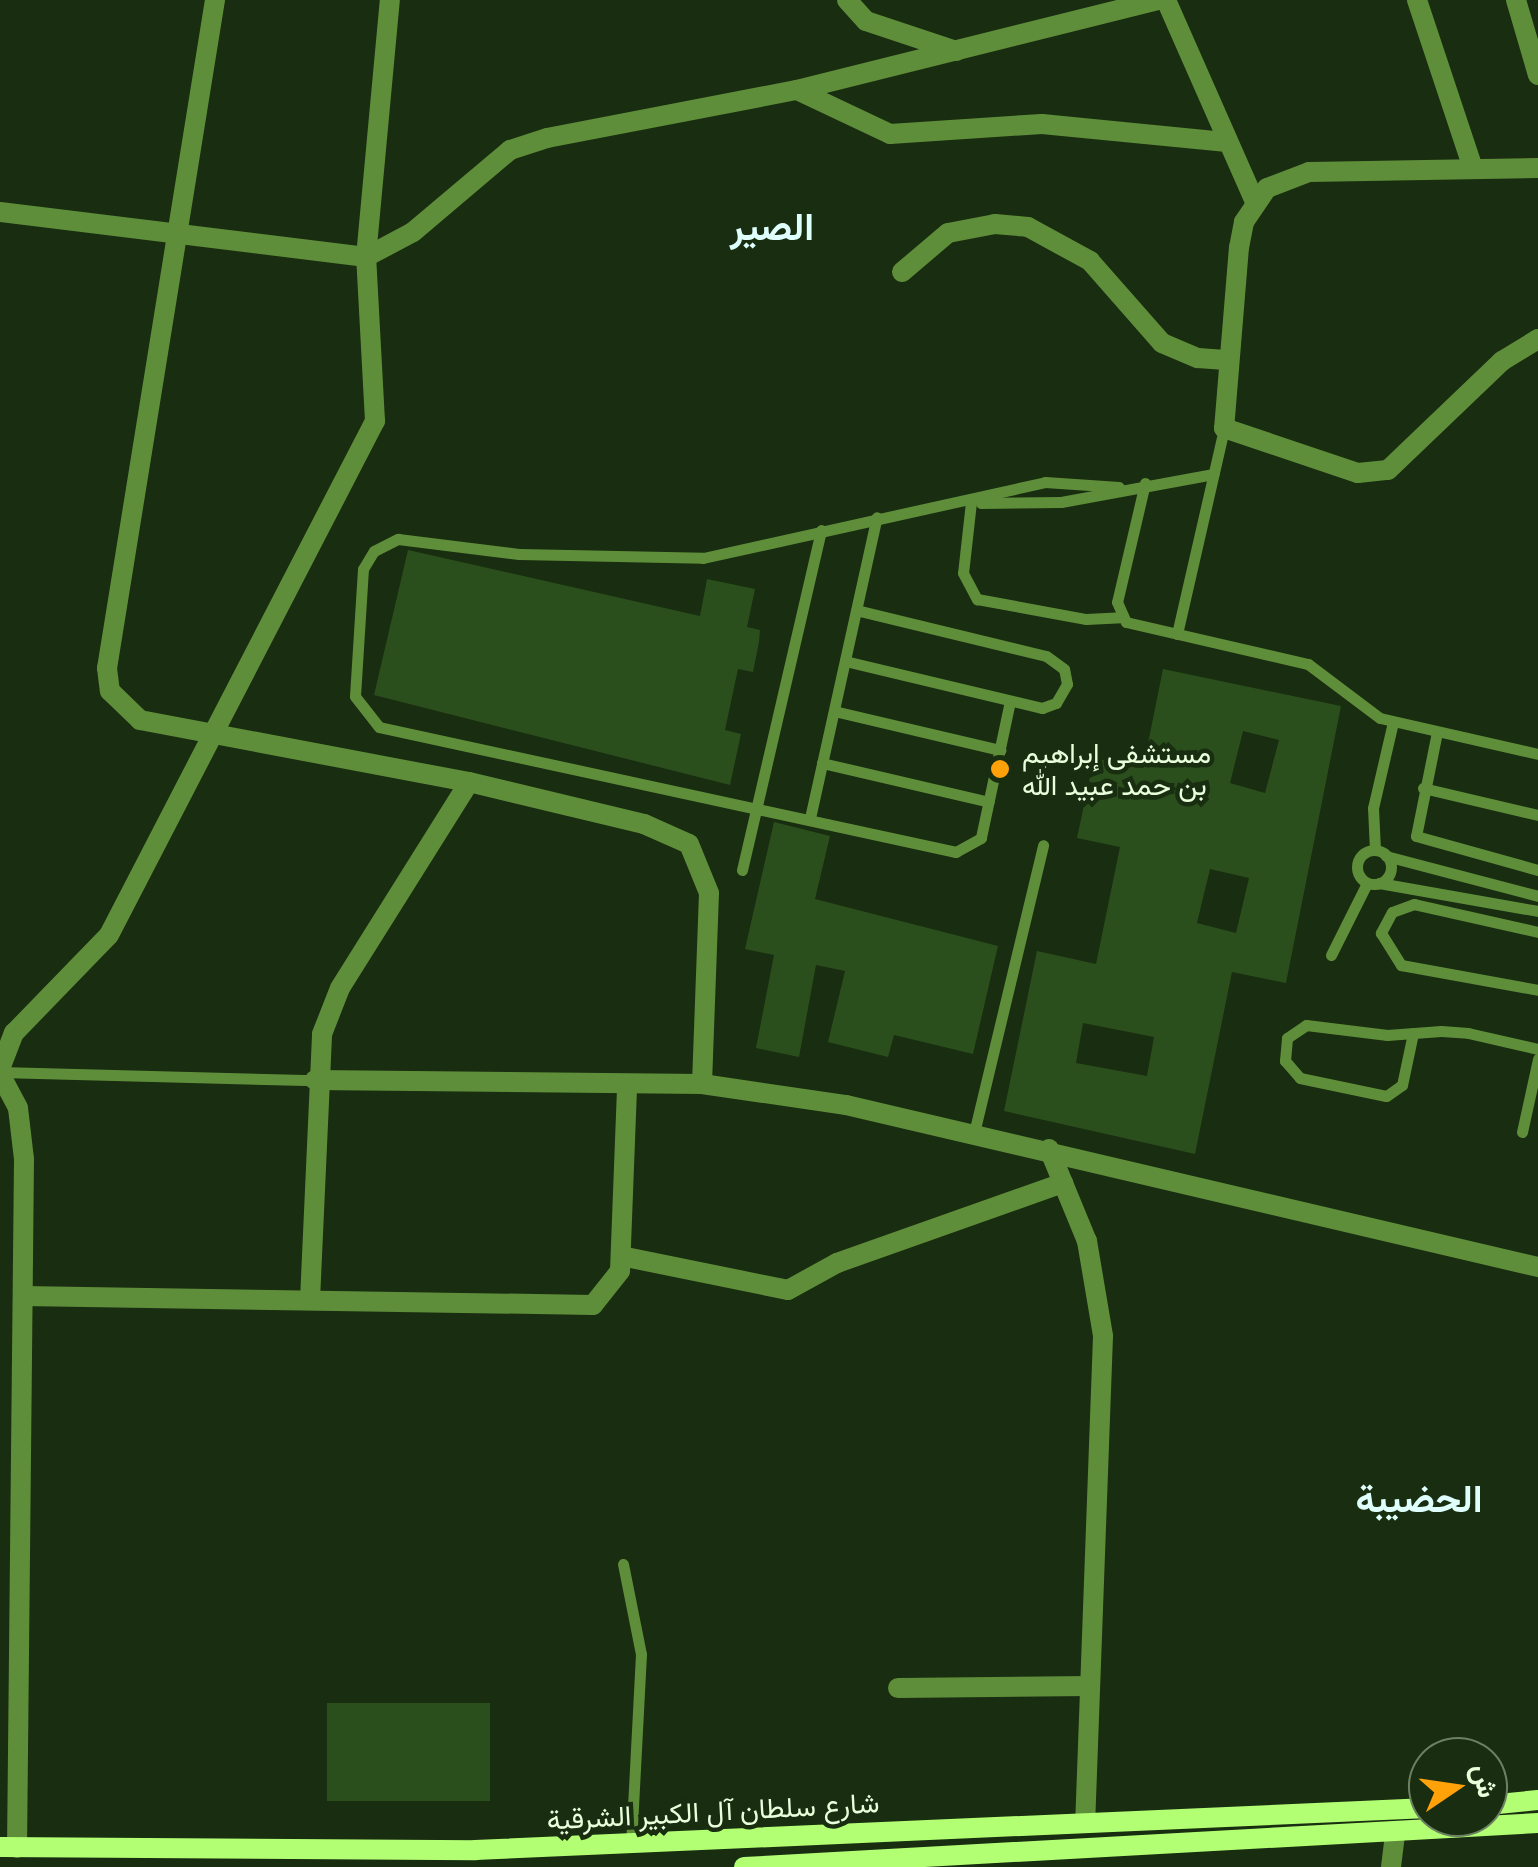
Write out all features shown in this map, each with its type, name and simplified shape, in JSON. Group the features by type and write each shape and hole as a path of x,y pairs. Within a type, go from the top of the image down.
{"main road":[{"path":"1508,1802 1538,1800"},
{"name":"شارع سلطان آل الكبير الشرقية","path":"9,1848 630,1842 1408,1809"},
{"name":"شارع سلطان آل الكبير الشرقية","path":"744,1867 1394,1836 1538,1823"}],"street":[{"path":"215,0 181,234 107,668 110,691 140,720 469,782 644,824 690,844 709,892 702,1084"},
{"path":"9,1848 10,1560 23,1296 23,1130 0,1072 14,1033 108,935 217,734 375,422 366,257 390,0"},
{"path":"847,0 866,20 959,52"},
{"path":"0,212 366,257 413,232 510,150 796,90 1162,0 1256,202"},
{"path":"1416,0 1473,168"},
{"path":"1516,0 1538,75"},
{"path":"796,90 890,134 1042,124 1226,142"},
{"path":"1538,168 1309,172 1286,177 1256,202 1239,247 1224,428 1358,473 1388,470 1502,361 1538,339"},
{"path":"902,272 948,233 978,225 1028,227 1090,261 1162,342 1198,358 1230,360"},
{"path":"310,1300 315,1080 340,988 469,782"},
{"path":"315,1080 702,1084 1049,1149 1538,1267"},
{"path":"23,1296 579,1309 614,1285 622,1256 626,1086"},
{"path":"1049,1149 1095,1273 1103,1336 1084,1822"},
{"path":"622,1256 788,1290 836,1264 1063,1183"},
{"path":"898,1688 1090,1686"},
{"path":"1391,1867 1394,1836"}],"lane":[{"path":"1177,634 1224,428"},
{"path":"971,502 1061,502 1119,486 1213,474"},
{"path":"1010,701 981,838 963,852 378,727 355,696 363,569 374,551 398,539 519,554 684,559 1063,480 1119,486"},
{"path":"1144,483 1118,594 1121,616 1133,626 1318,667 1368,712 1393,722 1538,754"},
{"path":"971,502 963,572 977,599 1086,619 1121,616"},
{"path":"810,818 877,517"},
{"path":"742,870 821,530"},
{"path":"845,661 1010,701 1056,703 1065,692 1064,669 1046,656 856,610"},
{"path":"834,711 1000,750"},
{"path":"1330,955 1373,883 1391,868 1380,853 1373,808 1393,722"},
{"path":"1437,732 1414,830 1423,844 1538,870"},
{"path":"822,763 989,802"},
{"path":"1423,788 1538,815"},
{"path":"974,1133 1043,845"},
{"path":"1538,896 1380,853 1358,860 1373,883 1538,911"},
{"path":"1538,932 1414,904 1392,912 1381,933 1400,965 1538,990"},
{"path":"1413,1033 1402,1085 1386,1096 1300,1078 1285,1061 1288,1038 1306,1025 1468,1033 1538,1049"},
{"path":"1522,1132 1538,1059"},
{"path":"0,1072 315,1080"},
{"path":"623,1564 641,1654 630,1842"}],"building":[{"path":"408,550 700,616 707,579 755,589 747,627 760,630 753,672 738,669 725,730 741,734 730,785 374,695"},
{"path":"1163,669 1341,706 1286,983 1232,972 1195,1154 1004,1111 1037,951 1096,964 1120,847 1077,838 1094,758 1143,768","holes":["1243,731 1279,740 1265,793 1230,783","1210,869 1249,878 1236,933 1197,923","1083,1023 1154,1037 1147,1076 1076,1063"]},
{"path":"774,822 830,836 815,899 998,946 973,1054 894,1035 888,1057 828,1042 845,971 816,965 799,1057 756,1048 774,955 745,949"},
{"path":"327,1703 490,1703 490,1801 327,1801"}],"place":[{"name":"مستشفى إبراهيم بن حمد عبيد الله","path":"1000,769"}],"district":[{"name":"الصير","path":"772,227"},
{"name":"الحضيبة","path":"1419,1499"}]}
